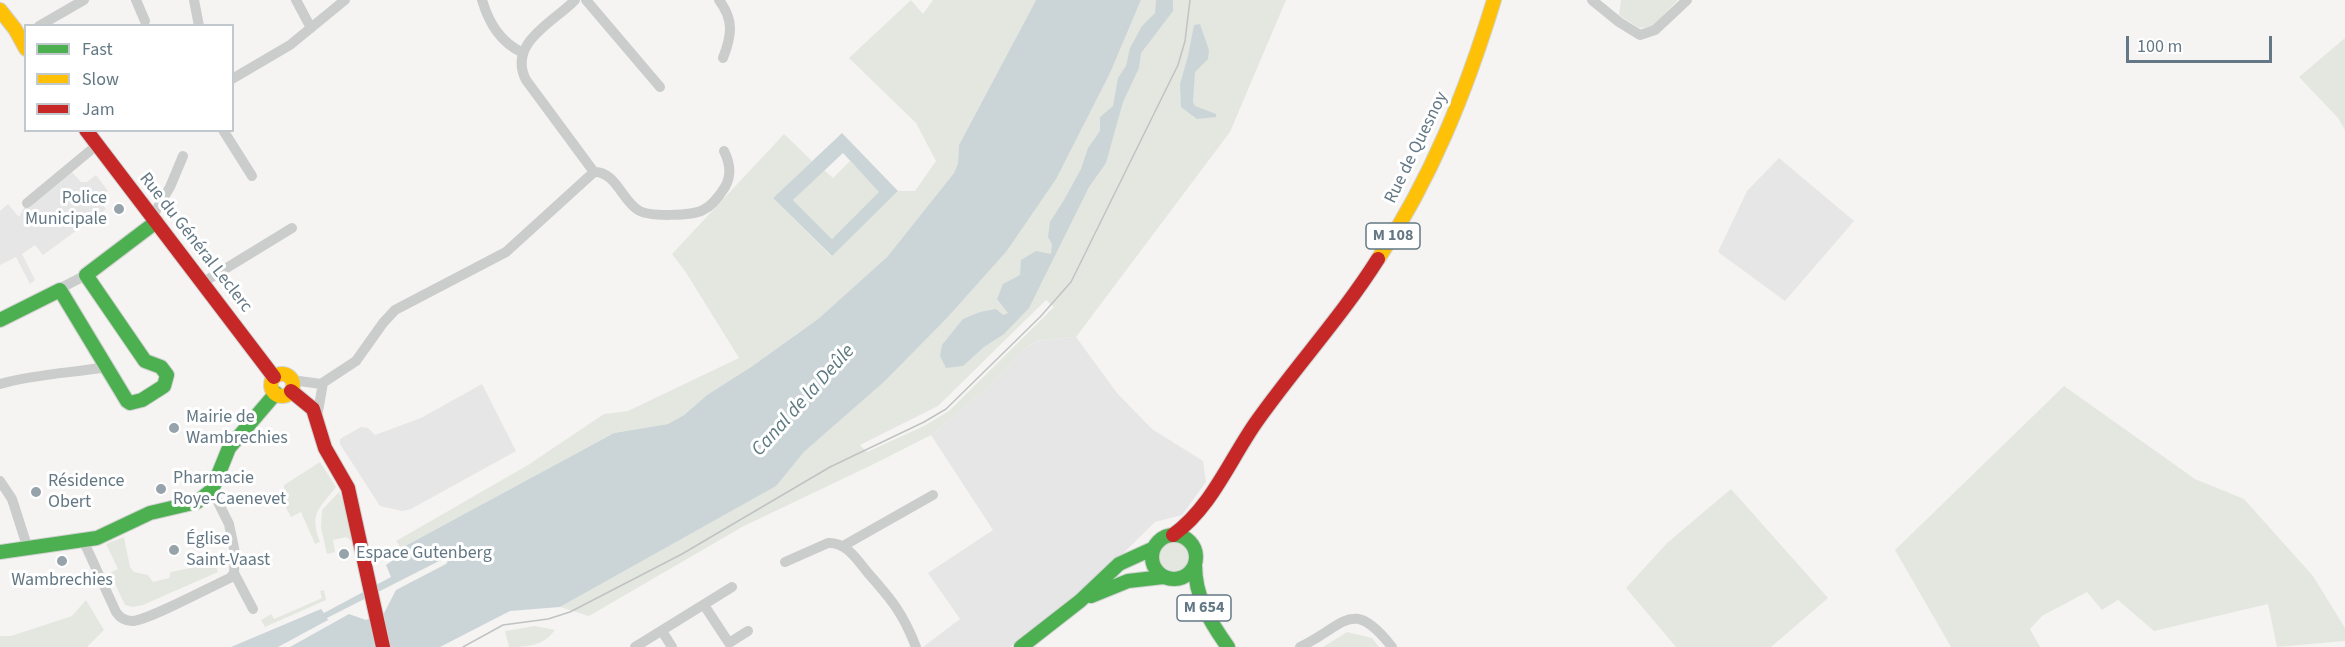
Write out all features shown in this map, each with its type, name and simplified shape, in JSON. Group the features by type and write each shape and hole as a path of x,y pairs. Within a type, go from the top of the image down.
{"street":[{"path":"42,24 84,0"},
{"path":"136,0 145,21"},
{"path":"194,0 199,24"},
{"path":"296,0 311,28"},
{"path":"234,78 282,51 345,0"},
{"path":"482,0 490,23 497,34 506,44 523,53"},
{"path":"575,0 531,38 523,53 522,70 526,80 594,172 605,174 640,212 651,215 691,213 704,210 726,185 730,169 729,160 724,151"},
{"path":"586,0 660,87"},
{"path":"719,0 728,13 730,22 726,58"},
{"name":"Rue de Quesnoy","path":"1173,535 1184,528 1199,511 1256,423 1371,271 1413,203 1444,142 1461,102 1494,0"},
{"path":"1592,0 1624,26 1640,34 1655,30 1687,0"},
{"path":"0,10 23,41"},
{"name":"Rue du Général Leclerc","path":"87,132 274,377"},
{"path":"225,132 252,176"},
{"path":"27,203 97,146"},
{"path":"0,320 86,274 154,220 183,156"},
{"path":"291,385 323,383 356,361 382,323 395,310 506,252 594,172"},
{"path":"201,283 292,228"},
{"path":"59,289 63,292 127,401 130,403 142,400 166,383 164,370 145,361 86,279 86,274"},
{"path":"0,384 27,376 54,376 107,367"},
{"path":"291,385 284,395 276,393 271,385 274,377 283,374 310,405 317,418 325,448 348,488 383,647"},
{"path":"317,418 323,383"},
{"path":"0,552 103,536 150,513 197,502 212,490 224,457 276,393"},
{"name":"Rue de Quesnoy","path":"1195,549 1199,526 1241,445"},
{"path":"0,481 12,499 28,549"},
{"path":"83,540 119,617 129,621 146,617 232,575 236,562 232,536 223,508 212,490"},
{"path":"843,546 933,495"},
{"path":"1021,647 1080,601 1119,564 1154,548 1162,538 1173,535 1186,538 1195,549 1197,557 1195,565 1186,577 1128,581 1080,601"},
{"path":"785,562 828,543 843,546 891,598 916,647"},
{"path":"1154,548 1152,562 1156,571 1167,578"},
{"name":"M 654","path":"1195,565 1194,581 1199,597 1228,647"},
{"path":"232,575 253,609"},
{"name":"M 654","path":"1167,578 1190,600 1217,647"},
{"path":"635,647 732,586"},
{"path":"704,605 729,643 748,631"},
{"path":"1300,647 1310,644 1341,623 1358,618 1373,625 1392,647"},
{"path":"662,631 672,647"}],"shaded area":[{"path":"911,0 923,14 933,0 1036,0 959,145 958,163 954,173 887,257 818,319 707,395 684,415 668,424 614,433 401,548 396,541 528,465 604,414 628,411 739,358 672,254 784,134 812,161 773,198 831,256 898,191 915,191 936,161 916,123 849,58"},
{"path":"1141,0 1286,0 1230,132 1076,337 1039,340 1024,349 987,388 931,435 742,527 589,616 560,607 775,486 804,452 886,380 947,318 1006,252 1111,71","holes":["1046,300 1054,307 949,411 924,426 867,452 860,445 938,406"]},
{"path":"1621,0 1678,0 1652,27 1639,28 1619,15"},
{"path":"2345,38 2345,130 2338,118 2299,77"},
{"path":"1779,158 1854,221 1785,301 1718,252 1747,191"},
{"path":"850,161 880,192 832,239 793,200 824,170 833,178"},
{"path":"69,169 81,182 87,182 96,175 108,191 98,198 106,209 43,255 35,245 22,254 35,280 30,284 16,257 0,265 0,211 8,204 19,217 26,204"},
{"path":"1076,337 1117,393 1152,429 1203,461 1206,482 1182,515 1155,522 1079,597 1010,647 923,647 960,619 928,573 993,530 931,435 987,388 1024,349 1040,340"},
{"path":"482,384 516,451 411,509 402,511 380,506 340,444 340,439 361,427 368,428 375,435 421,418"},
{"path":"2064,386 2195,479 2244,499 2313,576 2345,628 2345,641 2277,647 2268,604 2154,631 2118,600 2102,610 2087,592 2042,616 2030,629 2040,647 1951,647 1895,550"},
{"path":"320,462 336,487 318,512 315,524 320,542 315,544 301,512 291,517 284,504 284,485"},
{"path":"1731,489 1828,598 1771,647 1676,647 1626,588 1667,543"},
{"path":"339,492 343,500 352,541 346,537 333,540 335,552 327,554 321,528 322,510"},
{"path":"124,537 130,567 134,572 148,575 153,582 169,578 171,572 215,563 218,572 143,605 133,607 125,605 110,573 118,569 106,544"},
{"path":"1174,541 1185,546 1190,557 1185,568 1174,573 1163,568 1158,557 1163,546"},
{"path":"324,590 326,600 265,627 261,620 271,614 274,619 322,598 320,591"},
{"path":"86,600 104,630 87,647 0,647 0,636 11,636 72,616"},
{"path":"535,626 555,630 546,639 535,644 509,647 505,631"},
{"path":"1347,632 1372,638 1379,647 1323,647"}],"water":[{"name":"Canal de la Deûle","path":"1036,0 1141,0 1111,71 1056,179 1006,252 947,318 885,381 804,452 776,486 560,607 510,611 440,647 290,647 349,614 366,620 384,613 396,590 446,564 448,561 445,558 327,618 328,620 278,647 231,647 321,609 324,613 391,577 386,565 395,559 392,553 614,433 668,424 684,415 707,395 818,319 887,257 954,173 958,163 959,145"},
{"path":"1156,0 1173,0 1173,11 1141,53 1139,68 1123,102 1106,163 1089,187 1029,308 1004,334 984,347 963,366 946,368 940,356 942,345 963,319 996,309 1003,315 1008,313 997,299 1003,284 1020,275 1021,260 1036,251 1051,254 1052,244 1048,237 1050,222 1081,169 1088,148 1100,131 1100,117 1113,106 1118,78 1126,66 1130,48 1142,26 1155,13"},
{"path":"1200,24 1209,50 1208,59 1195,72 1193,102 1195,106 1216,114 1216,117 1197,119 1181,107 1180,84 1194,25"},
{"path":"842,133 898,191 832,256 773,198","holes":["843,153 879,192 832,239 793,200"]}],"tram line":[{"path":"463,647 503,625 548,619 570,612 682,554 830,467 946,409 1040,317 1071,282 1178,65 1185,41 1190,0"}],"traffic: fast":[{"path":"0,320 60,290 127,401 130,403 142,400 164,386 167,375 161,367 145,361 86,275 156,222"},
{"path":"0,552 97,538 150,513 197,502 212,490 229,448 276,393"},
{"path":"1174,535 1183,536 1190,541 1195,548 1196,557 1195,566 1190,573 1183,578 1174,579 1165,578 1158,573 1153,566 1152,557 1153,548 1158,541 1165,536 1174,535"},
{"path":"1021,647 1080,601 1119,564 1154,548"},
{"path":"1195,565 1198,588 1205,609 1228,647"},
{"path":"1091,596 1128,581 1163,577"}],"traffic: slow":[{"path":"1378,259 1415,198 1431,166 1472,68 1494,0"},
{"path":"0,10 24,45"},
{"path":"282,374 290,377 293,385 290,393 282,396 274,393 271,385 274,377 282,374"}],"traffic: jam":[{"path":"88,132 274,377"},
{"path":"1173,535 1187,524 1210,497 1257,421 1349,301 1378,259"},
{"path":"291,391 313,409 325,448 348,488 383,647"}],"place":[{"name":"Police Municipale","path":"119,209"},
{"name":"Mairie de Wambrechies","path":"174,428"},
{"name":"Pharmacie Roye-Caenevet","path":"161,489"},
{"name":"Résidence Obert","path":"36,492"},
{"name":"Église Saint-Vaast","path":"174,550"},
{"name":"Espace Gutenberg","path":"344,554"},
{"name":"Wambrechies","path":"62,561"}]}
